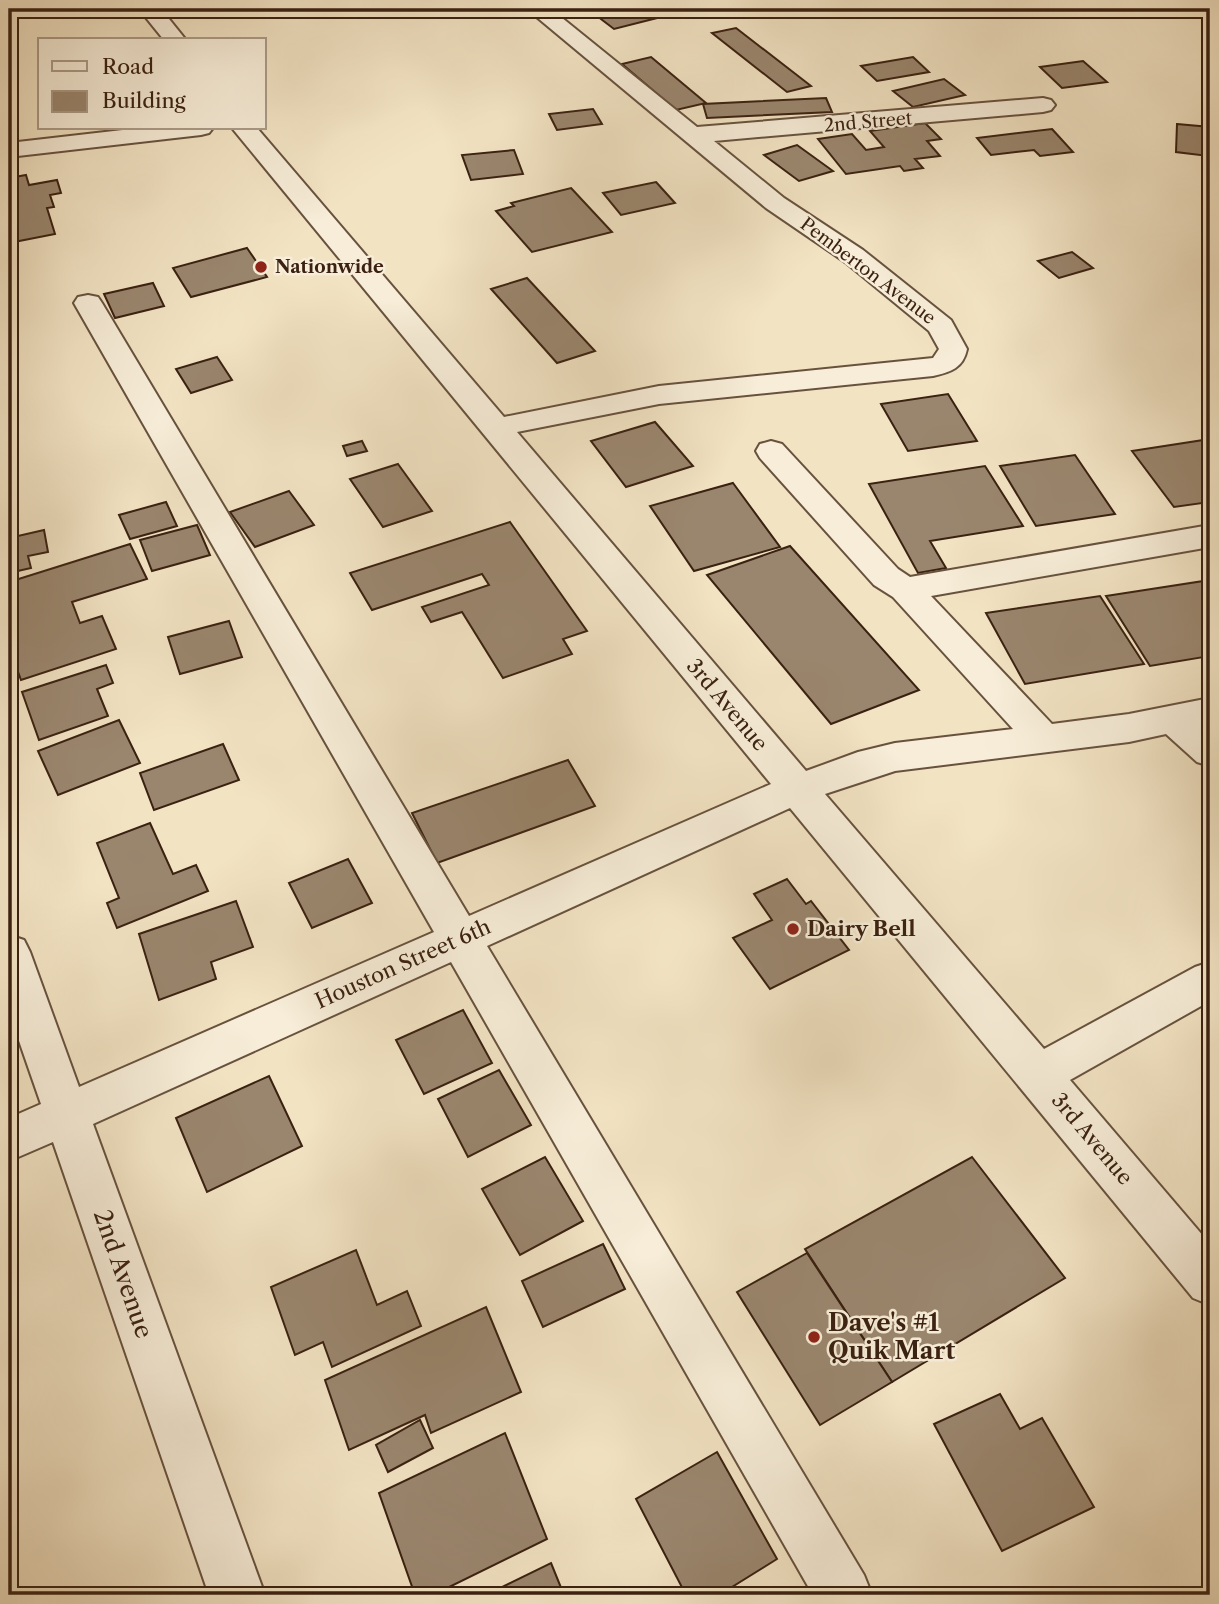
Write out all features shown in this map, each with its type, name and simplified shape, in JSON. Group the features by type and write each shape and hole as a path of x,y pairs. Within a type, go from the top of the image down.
{"street":[{"path":"149,9 173,38"},
{"name":"Pemberton Avenue","path":"496,428 570,410 659,395 735,385 933,368 944,365 951,358 953,349 941,326 853,256 775,203 538,9"},
{"name":"2nd Street","path":"694,135 1043,105"},
{"path":"9,150 184,130"},
{"name":"3rd Avenue","path":"246,130 1210,1281"},
{"path":"88,303 844,1595"},
{"path":"771,450 886,577 905,590 1044,739"},
{"path":"905,590 1210,536"},
{"name":"Houston Street 6th","path":"9,1140 797,789 895,757 1129,728 1210,711"},
{"path":"1174,719 1210,752"},
{"name":"2nd Avenue","path":"9,952 237,1595"},
{"path":"1038,1075 1210,980"}],"building":[{"path":"626,9 649,9 661,17 614,29 597,16"},
{"path":"736,28 811,86 787,92 712,33"},
{"path":"651,57 706,103 676,110 622,64"},
{"path":"913,57 929,72 877,81 861,66"},
{"path":"1083,61 1107,82 1062,88 1040,67"},
{"path":"944,79 965,95 913,107 893,91"},
{"path":"826,98 832,112 707,118 703,104"},
{"path":"593,109 602,124 557,130 549,114"},
{"path":"925,123 941,139 927,141 940,156 915,159 923,168 904,171 900,166 846,174 818,139 852,134 866,150 884,147 870,131"},
{"path":"1177,124 1210,127 1208,156 1176,152"},
{"path":"1052,129 1073,152 1040,156 1034,150 991,155 977,138"},
{"path":"797,145 833,171 799,181 764,155"},
{"path":"514,150 523,174 471,180 462,155"},
{"path":"26,175 29,185 57,180 61,193 50,195 54,207 47,208 55,234 9,243 9,178"},
{"path":"656,182 675,203 621,215 603,193"},
{"path":"571,188 612,232 532,252 496,211 514,206 511,203"},
{"path":"247,248 267,277 191,297 173,268"},
{"path":"1072,252 1093,268 1059,278 1038,261"},
{"path":"527,278 595,351 557,363 491,289"},
{"path":"153,283 164,306 115,318 104,294"},
{"path":"217,357 232,380 191,393 176,369"},
{"path":"948,394 977,441 908,451 881,404"},
{"path":"655,422 693,466 626,487 591,441"},
{"path":"1210,439 1210,502 1174,507 1132,451"},
{"path":"362,441 367,451 347,456 343,446"},
{"path":"1075,455 1115,514 1036,526 1000,466"},
{"path":"398,464 432,511 383,527 350,479"},
{"path":"985,466 1023,526 930,541 946,568 918,573 869,484"},
{"path":"733,483 780,547 694,571 650,506"},
{"path":"289,491 314,525 255,547 230,512"},
{"path":"166,502 177,526 130,539 119,515"},
{"path":"510,522 587,631 563,639 572,654 503,678 462,612 431,622 422,607 489,585 482,574 372,610 350,573"},
{"path":"197,525 210,555 152,571 140,540"},
{"path":"44,530 48,552 28,556 31,568 9,573 9,538"},
{"path":"130,544 147,579 72,602 80,623 102,616 116,649 21,680 9,647 9,582"},
{"path":"790,546 919,690 831,724 707,575"},
{"path":"1210,580 1210,656 1150,666 1106,596"},
{"path":"1100,596 1144,664 1025,684 986,613"},
{"path":"229,621 242,657 180,674 168,637"},
{"path":"106,665 113,683 97,689 108,716 39,740 22,692"},
{"path":"119,720 140,763 58,795 38,751"},
{"path":"223,744 239,780 154,810 140,773"},
{"path":"568,760 595,806 437,863 412,813"},
{"path":"150,823 173,874 196,865 208,891 117,928 107,903 119,898 97,843"},
{"path":"348,859 372,903 312,928 289,883"},
{"name":"Dairy Bell","path":"787,879 806,904 811,901 849,950 770,989 733,938 772,920 754,894"},
{"path":"236,901 253,947 211,962 216,979 159,1000 139,934"},
{"path":"463,1010 492,1063 424,1094 396,1040"},
{"path":"499,1070 531,1125 468,1157 438,1099"},
{"path":"269,1076 302,1146 207,1192 176,1118"},
{"path":"545,1157 583,1221 520,1255 482,1189"},
{"path":"972,1157 1065,1278 892,1382 805,1249"},
{"path":"603,1244 625,1289 543,1327 522,1281"},
{"path":"356,1250 377,1305 407,1291 421,1326 332,1367 323,1342 295,1355 271,1287"},
{"name":"Dave's #1 Quik Mart","path":"807,1253 892,1382 820,1425 737,1292"},
{"path":"486,1307 521,1392 431,1433 425,1415 349,1450 325,1380"},
{"path":"1000,1394 1020,1429 1042,1418 1094,1507 1002,1551 934,1424"},
{"path":"420,1420 433,1448 388,1472 376,1445"},
{"path":"505,1433 547,1539 433,1595 415,1595 379,1493"},
{"path":"717,1452 777,1559 719,1595 686,1595 636,1499"},
{"path":"551,1563 564,1595 486,1595"}],"place":[{"name":"Nationwide","path":"261,267"},
{"name":"Dairy Bell","path":"793,929"},
{"name":"Dave's #1 Quik Mart","path":"814,1337"}]}
